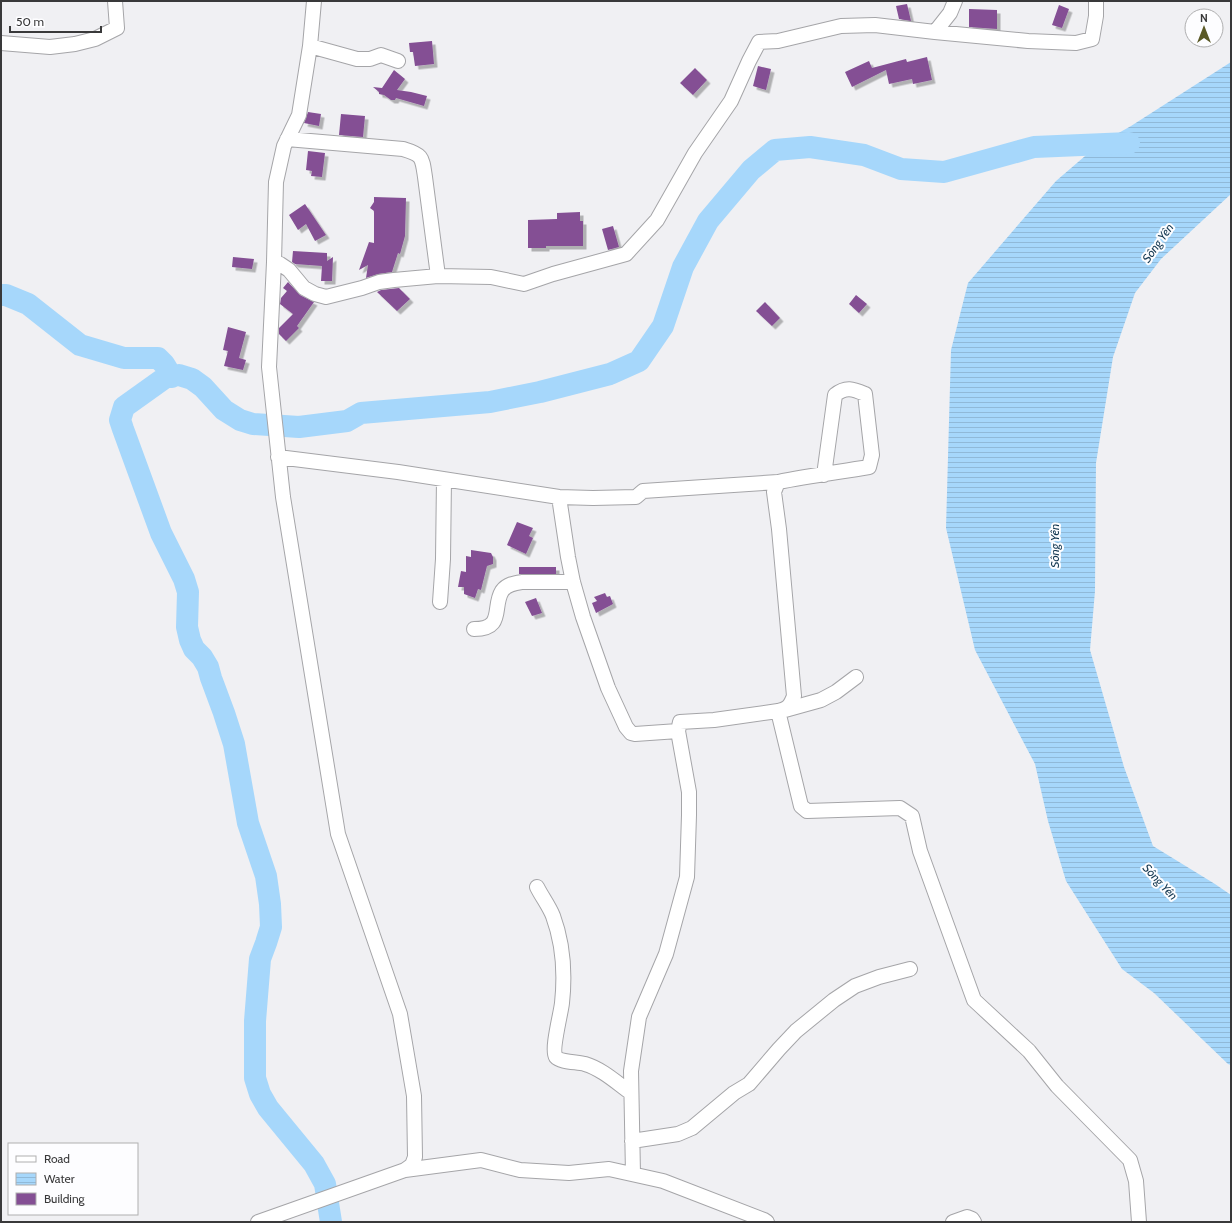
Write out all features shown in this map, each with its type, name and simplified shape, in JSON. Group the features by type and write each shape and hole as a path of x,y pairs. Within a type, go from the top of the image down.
{"street":[{"path":"1,43 50,48 95,39 117,28 115,1"},
{"path":"314,1 310,46 299,115 284,146 276,182 269,367 284,504 338,834 400,1014 414,1096 415,1157 412,1165 405,1170"},
{"path":"935,32 950,13 955,1"},
{"path":"274,262 289,270 304,288 315,294 326,297 386,281 438,276 491,277 524,284 553,274 626,254 657,220 694,153 731,101 759,42 778,41 841,26 874,25 1028,41 1076,43 1092,39 1096,16 1096,1"},
{"path":"310,46 357,59 370,59 381,55 398,61"},
{"path":"287,139 403,149 417,153 423,164 438,276"},
{"path":"278,451 560,497 636,498 643,491 778,482 803,477 824,475 869,467 872,455 865,394 854,389 842,389 835,394 824,475"},
{"path":"440,602 443,559 444,479"},
{"path":"778,482 774,492 779,529 794,696 791,704 782,711"},
{"path":"560,497 573,582 583,617 606,682 626,727 635,734 678,730"},
{"path":"474,629 486,627 493,622 496,617 500,595 503,590 514,583 573,582"},
{"path":"633,1174 631,1071 639,1017 666,954 687,877 689,792 678,730 680,722 714,720 782,711 821,700 836,692 856,678"},
{"path":"782,711 801,806 807,811 900,808 912,816 920,851 974,1000 1028,1051 1057,1086 1130,1160 1136,1181 1139,1222"},
{"path":"537,887 556,924 563,963 563,994 554,1048 555,1055 561,1060 584,1063 591,1066 631,1093"},
{"path":"632,1141 678,1134 692,1128 734,1093 749,1084 796,1031 834,1000 855,986 879,977 910,969"},
{"path":"258,1222 405,1170 481,1160 520,1170 569,1173 609,1169 633,1174 663,1181 767,1222"},
{"path":"953,1222 967,1217 972,1219 974,1222"}],"water":[{"name":"Sông Yên","path":"1231,62 1231,194 1161,259 1135,293 1113,357 1096,463 1095,591 1090,650 1124,767 1153,846 1231,895 1231,1065 1228,1064 1154,993 1122,969 1066,881 1048,821 1035,764 975,650 946,528 951,350 968,283 1056,181 1099,144 1131,126"}],"building":[{"path":"907,4 911,21 899,19 896,6"},
{"path":"1059,5 1069,9 1062,28 1052,25"},
{"path":"969,9 997,10 997,29 969,27"},
{"path":"432,41 434,64 415,66 413,52 410,52 409,43"},
{"path":"927,57 932,80 913,84 912,79 889,84 886,70 852,87 845,72 869,61 872,68 906,59 907,62"},
{"path":"758,66 771,69 766,90 753,86"},
{"path":"695,68 707,80 693,95 680,83"},
{"path":"394,70 405,79 397,90 427,96 424,106 396,98 395,100 391,100 384,95 379,94 379,92 373,87 382,88"},
{"path":"308,112 321,114 319,126 304,123"},
{"path":"341,114 365,116 363,137 339,135"},
{"path":"308,151 325,153 322,177 311,176 312,171 306,170"},
{"path":"374,197 406,198 405,236 400,254 398,253 392,272 366,278 368,265 359,270 369,242 374,243 374,211 370,208 374,202"},
{"path":"305,204 326,235 315,241 306,224 298,230 289,215"},
{"path":"580,212 580,221 583,221 583,246 546,246 546,248 528,248 528,220 557,219 557,213"},
{"path":"613,226 619,247 608,250 602,229"},
{"path":"293,251 327,253 327,261 333,257 332,281 321,281 322,266 295,264 292,262"},
{"path":"233,257 254,259 252,269 232,267"},
{"path":"288,282 300,295 314,302 297,326 299,328 286,341 279,334 279,328 293,314 280,304 281,298 287,291 283,288"},
{"path":"399,288 410,299 397,311 377,292 381,290"},
{"path":"856,295 867,304 859,313 849,304"},
{"path":"765,302 780,318 772,326 756,311"},
{"path":"228,327 246,332 239,358 246,360 243,370 224,366 228,351 223,350"},
{"path":"517,522 533,528 529,536 533,538 526,554 507,545"},
{"path":"471,550 491,553 493,557 493,564 487,566 481,590 478,589 475,598 464,594 464,587 458,587 461,571 466,572 466,556 471,557"},
{"path":"519,567 556,567 556,574 519,574"},
{"path":"605,593 607,597 610,596 613,604 596,613 592,603 597,601 594,597"},
{"path":"536,598 542,613 532,616 525,602"}],"waterway":[{"path":"331,1222 325,1184 314,1164 268,1108 260,1094 255,1078 255,1021 260,959 271,927 270,904 266,876 248,823 234,744 208,667 202,657 194,649 190,640 187,627 188,592 184,579 161,533 123,429 120,420 124,407 166,377 179,375 192,379 203,387 224,410 240,420 253,424 299,427 347,421 361,413 490,402 540,392 610,374 639,361 663,326 683,267 708,221 751,170 775,150 810,147 864,155 901,169 944,172 1034,147 1129,143"},
{"path":"1,295 6,295 28,304 80,345 124,358 158,358 164,364 172,377"}]}
